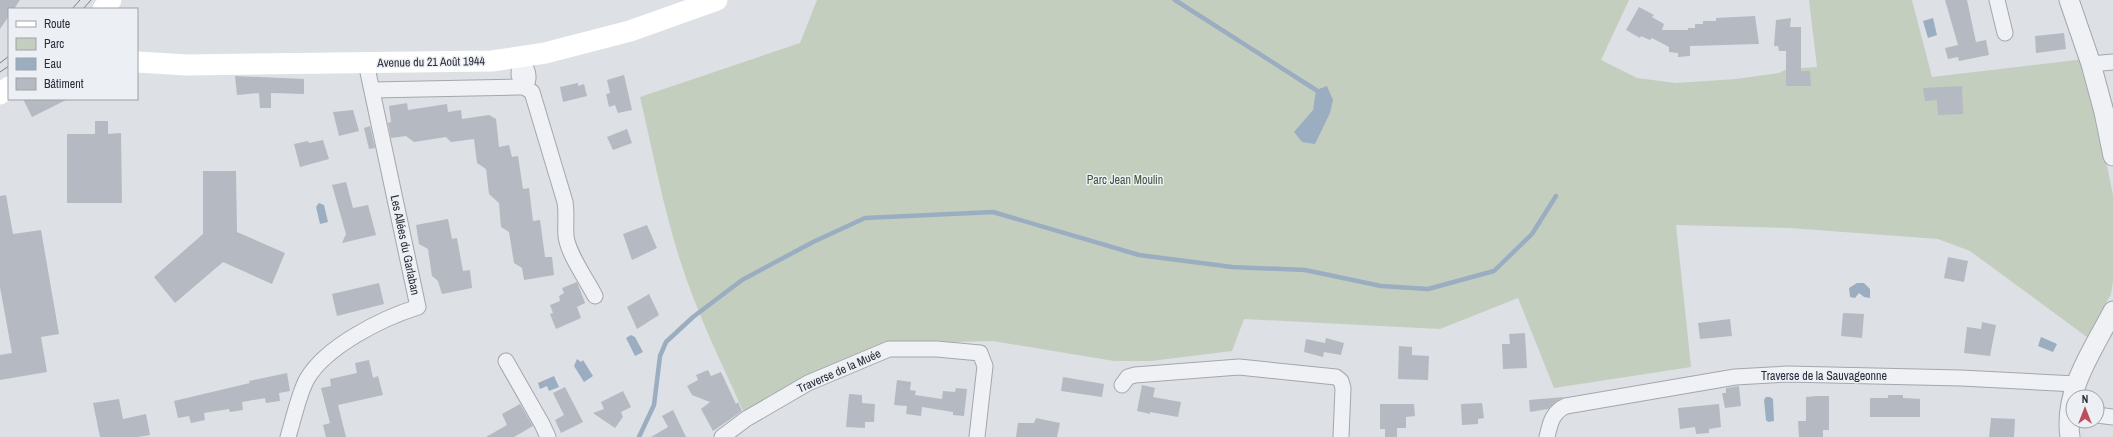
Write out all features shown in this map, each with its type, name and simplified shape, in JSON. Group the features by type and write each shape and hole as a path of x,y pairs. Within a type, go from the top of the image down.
{"main road":[{"path":"104,8 111,0"},
{"name":"Avenue du 21 Août 1944","path":"138,62 187,65 450,63 492,61 545,53 630,31 716,0"},
{"path":"0,94 8,88"}],"street":[{"path":"1997,0 2005,33"},
{"path":"2068,0 2091,64 2104,112 2113,156"},
{"path":"520,56 519,75 524,87"},
{"path":"2091,64 2113,62"},
{"name":"Les Allées du Garlaban","path":"288,437 306,380 321,360 365,329 395,314 418,307 366,63"},
{"path":"372,90 524,87 532,92 565,202 568,216 566,237 595,296"},
{"path":"2074,389 2113,311"},
{"name":"Traverse de la Muée","path":"722,437 746,418 808,383 889,349 903,349 965,351 980,353 985,366 977,437"},
{"path":"506,361 548,437"},
{"path":"1122,385 1128,377 1135,375 1239,367 1336,377 1341,381 1343,388 1341,437"},
{"name":"Traverse de la Sauvageonne","path":"1547,437 1552,417 1558,409 1566,406 1735,378 1787,374 1848,375 2076,384"}],"green space":[{"name":"Parc Jean Moulin","path":"817,0 1629,0 1601,60 1637,78 1676,83 1736,79 1779,73 1787,69 1817,67 1809,0 1912,0 1932,77 2085,59 2113,195 2113,281 2111,294 2087,337 1970,251 1938,239 1790,228 1676,225 1691,367 1554,388 1518,298 1440,329 1244,319 1232,351 1151,361 1114,361 993,341 885,344 745,415 702,319 680,260 663,200 640,97 800,43"}],"water":[{"path":"1933,18 1937,35 1928,38 1923,21"},
{"path":"1327,86 1333,100 1330,113 1315,144 1302,142 1294,132 1313,110 1316,90"},
{"path":"319,203 324,205 328,222 320,224 316,207"},
{"path":"1857,283 1864,283 1870,289 1870,298 1864,297 1859,293 1855,298 1850,297 1849,288"},
{"path":"631,335 635,337 643,352 635,356 626,338"},
{"path":"2041,337 2057,344 2053,352 2038,346"},
{"path":"577,359 581,362 583,360 593,376 584,382 574,366"},
{"path":"554,376 559,387 549,391 547,386 540,389 538,383"},
{"path":"1766,397 1773,399 1774,421 1768,422 1766,420 1764,400"}],"building":[{"path":"0,0 20,0 15,8 8,8 8,17 0,29"},
{"path":"1945,0 1967,0 1976,42 1986,40 1989,55 1959,61 1958,57 1948,59 1945,48 1958,45"},
{"path":"1639,7 1654,15 1652,17 1664,24 1662,30 1688,30 1688,28 1695,28 1695,24 1703,24 1703,21 1716,21 1716,18 1755,16 1759,44 1690,46 1690,56 1678,57 1678,53 1669,52 1669,47 1652,38 1650,40 1641,36 1640,38 1626,30"},
{"path":"1791,18 1790,27 1801,27 1801,71 1810,71 1811,86 1786,86 1786,51 1779,51 1778,46 1774,46 1776,20"},
{"path":"2064,33 2066,49 2036,53 2035,36"},
{"path":"624,75 632,110 618,113 615,105 609,107 606,94 610,93 607,80"},
{"path":"235,76 304,79 304,94 271,93 271,108 260,108 259,93 237,95"},
{"path":"578,83 578,86 584,84 587,96 563,102 560,87"},
{"path":"1962,86 1963,114 1938,115 1937,100 1925,101 1923,88"},
{"path":"24,100 66,100 32,117"},
{"path":"407,103 408,110 447,104 448,112 461,110 462,119 489,115 496,119 499,147 509,145 512,157 518,156 523,189 529,188 533,221 540,220 545,257 552,257 554,275 524,280 522,268 514,263 509,232 501,227 499,203 489,194 486,169 477,163 474,139 451,142 446,137 414,142 406,136 391,138 388,123 391,122 389,106"},
{"path":"353,110 359,131 339,136 333,112"},
{"path":"95,121 108,121 108,134 121,133 122,203 67,203 67,134 95,134"},
{"path":"370,126 375,148 369,149 364,128"},
{"path":"627,129 632,143 613,150 607,137"},
{"path":"323,140 329,159 300,167 294,144"},
{"path":"203,171 236,171 237,232 285,253 272,284 223,262 175,303 154,277 203,234"},
{"path":"346,182 353,208 368,205 376,235 342,243 346,234 332,185"},
{"path":"6,195 13,234 41,230 59,334 41,337 47,372 0,380 0,355 12,353 0,287 0,196"},
{"path":"448,219 452,239 457,238 463,271 470,270 472,288 442,294 438,281 432,276 428,249 419,244 416,225"},
{"path":"647,225 657,248 632,260 623,234"},
{"path":"1948,257 1968,261 1964,282 1944,278"},
{"path":"577,282 585,303 577,307 581,318 556,329 550,314 553,313 550,305 560,301 559,296 564,293 562,288"},
{"path":"379,283 384,304 337,316 332,294"},
{"path":"649,294 659,315 637,329 627,307"},
{"path":"1843,313 1864,314 1862,338 1841,336"},
{"path":"1730,319 1732,336 1700,339 1698,323"},
{"path":"1982,322 1996,325 1990,356 1964,353 1967,327 1981,329"},
{"path":"1525,333 1527,368 1503,369 1502,344 1510,344 1509,334"},
{"path":"1326,338 1344,343 1341,355 1324,352 1323,357 1304,352 1306,339 1325,343"},
{"path":"1399,346 1412,347 1412,355 1429,356 1428,380 1398,379"},
{"path":"369,360 373,378 378,376 383,395 338,405 346,437 326,437 323,425 330,423 321,388 331,386 330,379 357,373 355,363"},
{"path":"708,370 711,376 721,372 736,404 738,402 742,411 713,431 701,409 710,402 692,395 687,386 698,380 696,375"},
{"path":"287,373 290,391 279,393 280,401 266,403 265,398 242,402 243,410 230,412 229,409 204,413 205,420 191,423 189,416 178,418 174,401 250,383 249,381"},
{"path":"1063,377 1104,384 1102,397 1061,391"},
{"path":"897,380 911,382 910,390 916,391 915,395 942,399 943,391 955,392 956,388 967,389 964,416 953,415 953,412 922,407 921,416 906,414 907,406 894,405"},
{"path":"1142,385 1155,388 1153,397 1181,402 1178,417 1137,411"},
{"path":"1739,386 1741,406 1725,408 1722,393 1726,393 1726,388"},
{"path":"565,387 583,422 561,433 555,420 564,415 553,393"},
{"path":"623,391 631,407 621,412 623,417 615,428 593,413 604,409 601,402"},
{"path":"849,394 862,395 862,403 875,404 874,422 865,422 865,428 846,427"},
{"path":"1888,395 1903,395 1903,398 1920,399 1920,417 1870,417 1870,398 1888,398"},
{"path":"1829,396 1829,430 1823,430 1823,437 1799,437 1798,421 1806,421 1806,397"},
{"path":"1564,397 1548,409 1530,412 1529,400"},
{"path":"119,399 123,419 146,414 150,435 138,437 100,437 93,403"},
{"path":"1482,403 1484,418 1478,419 1478,424 1462,425 1461,404"},
{"path":"520,404 533,426 514,437 486,437 507,425 502,414"},
{"path":"1380,404 1414,404 1415,416 1406,417 1406,428 1397,428 1397,437 1385,437 1385,429 1380,429"},
{"path":"1719,404 1721,427 1709,429 1709,433 1696,434 1695,427 1680,429 1678,408"},
{"path":"673,410 686,437 651,437 668,427 662,416"},
{"path":"1036,418 1060,423 1057,437 1016,437 1018,423 1034,423"},
{"path":"1991,418 2015,419 2014,437 1989,437"}],"waterway":[{"path":"1175,0 1316,90"},
{"path":"639,437 654,405 660,356 666,342 693,317 742,280 813,242 865,218 993,212 1139,255 1232,267 1305,270 1381,286 1428,289 1494,271 1532,234 1556,196"}],"tram line":[{"path":"73,8 80,0"},
{"path":"84,8 91,0"},
{"path":"0,63 8,57"},
{"path":"0,72 8,67"}]}
